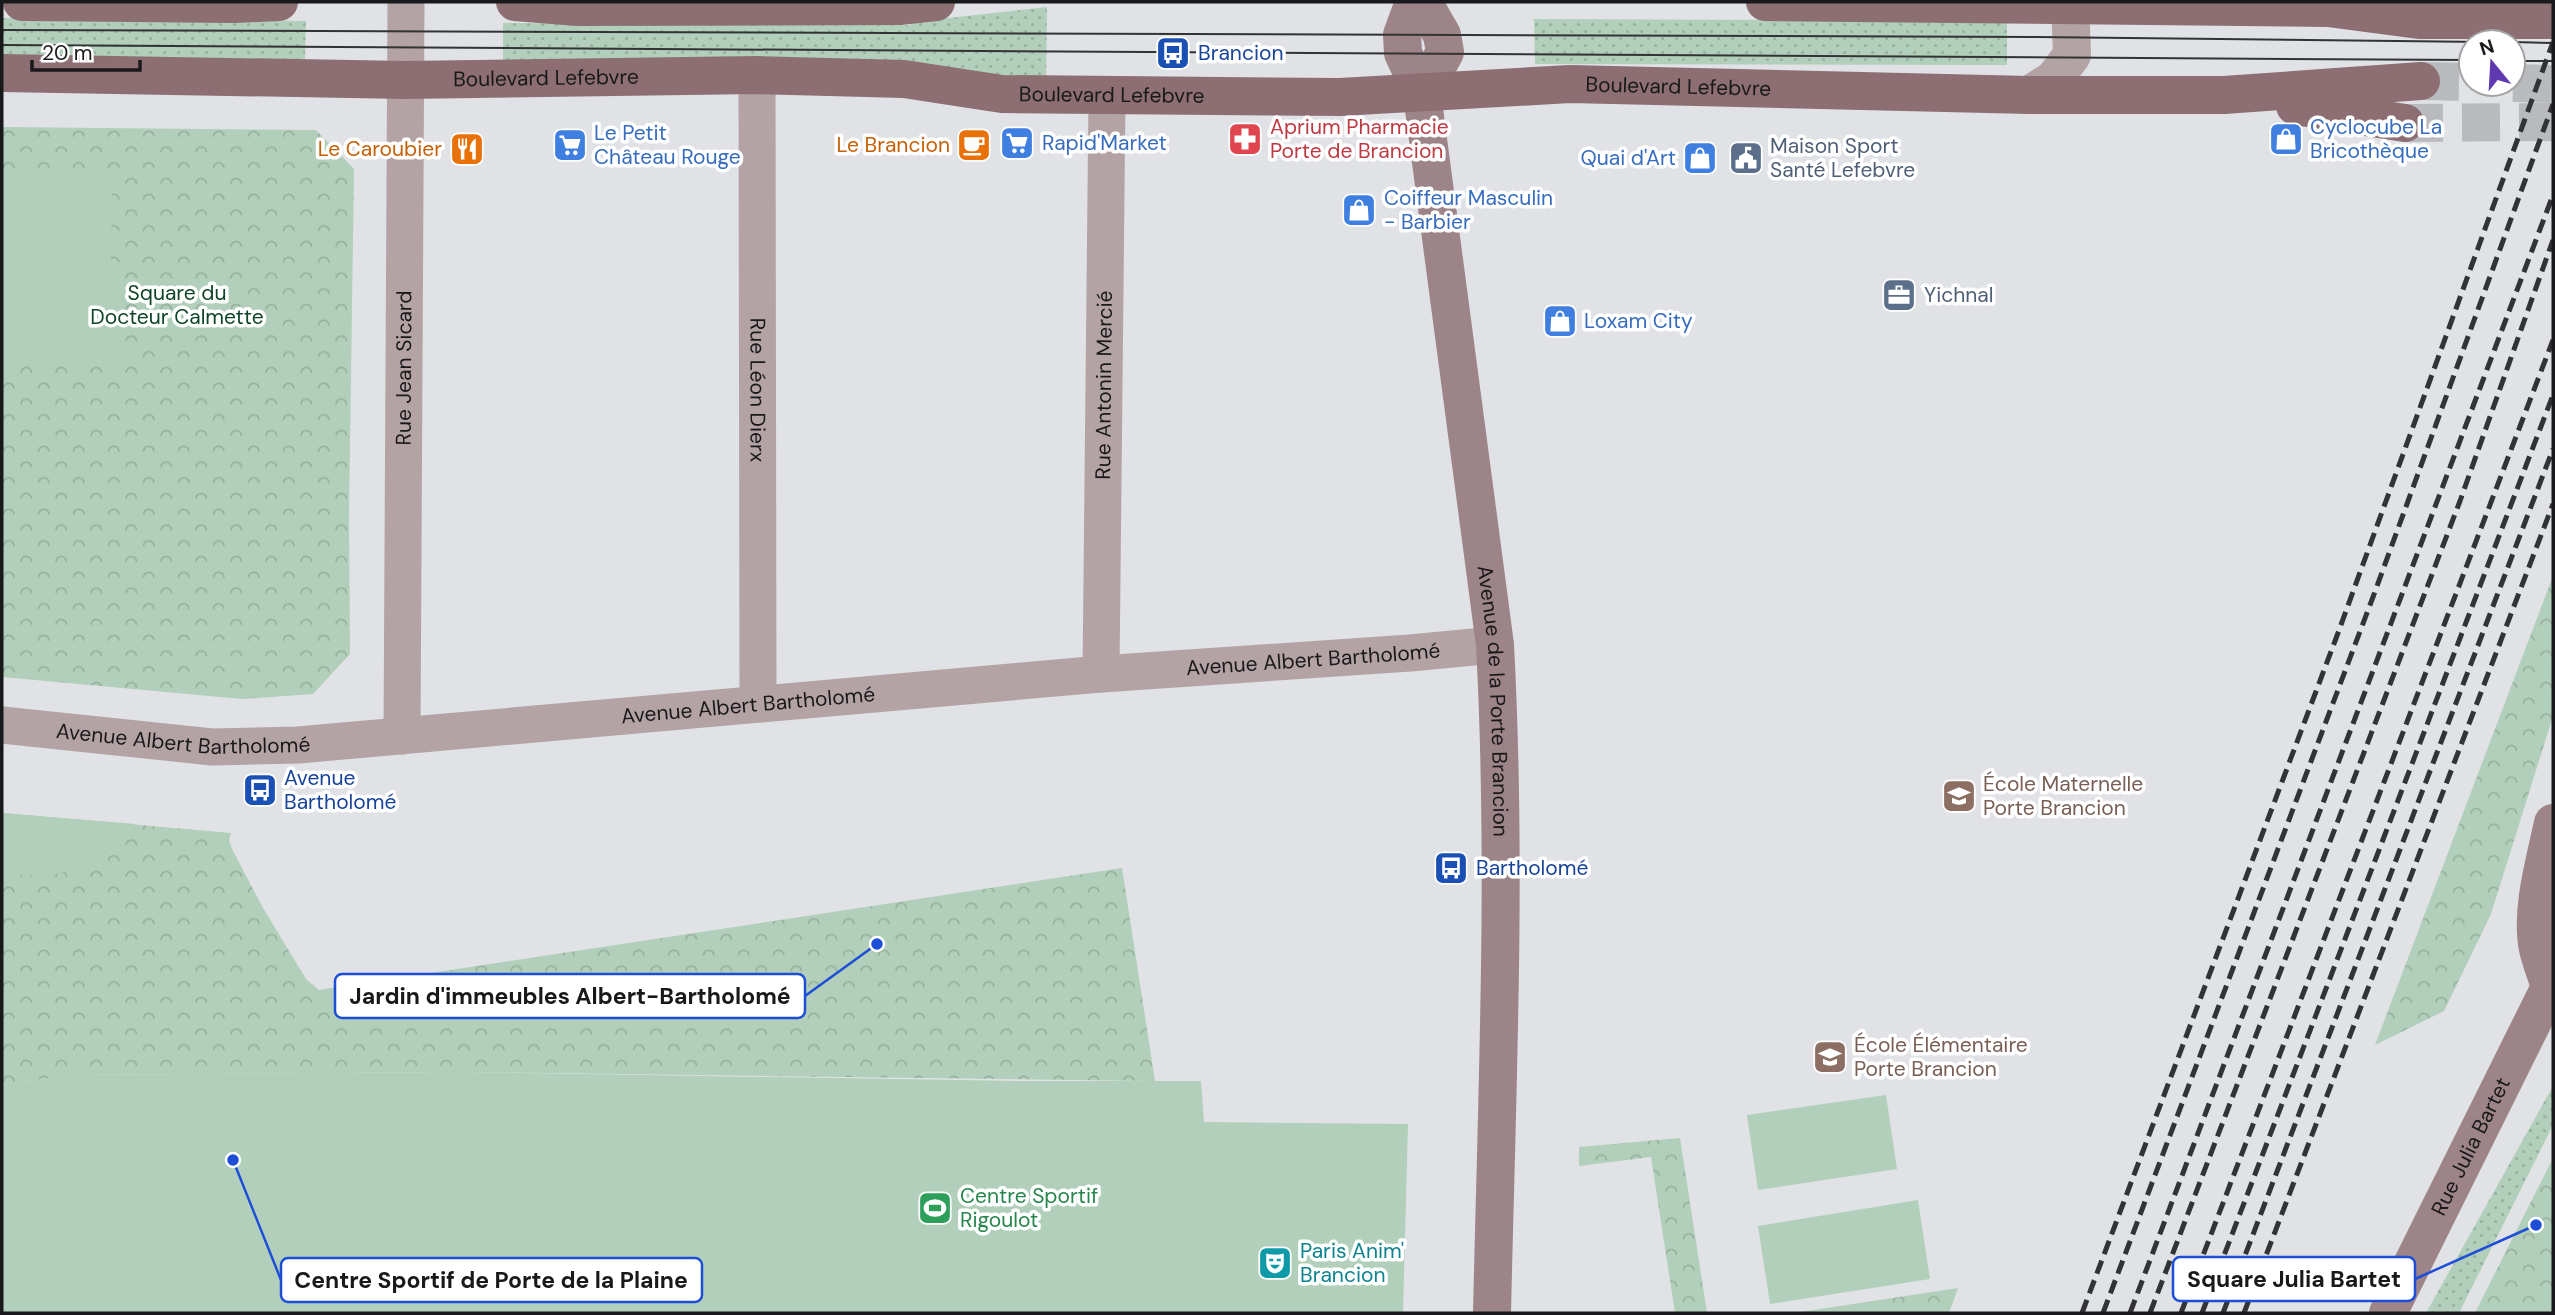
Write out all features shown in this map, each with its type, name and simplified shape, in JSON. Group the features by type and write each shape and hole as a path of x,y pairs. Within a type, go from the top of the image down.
{"main road":[{"path":"22,2 279,2"},
{"path":"515,2 578,7 900,6 936,2"},
{"name":"Avenue de la Porte Brancion","path":"1414,2 1402,35 1403,53 1422,94 1495,645 1500,737 1501,875 1492,1313"},
{"path":"1422,94 1444,52 1442,35 1423,2"},
{"path":"1765,2 2328,8 2419,20 2553,20"},
{"path":"2328,8 2364,2"},
{"name":"Boulevard Lefebvre","path":"2,73 406,80 757,75 904,79 1002,94 1340,97 1570,84 2029,95 2224,95 2421,82"},
{"name":"Boulevard Lefebvre","path":"2224,95 2404,122"},
{"path":"2552,984 2538,947 2537,911 2553,823"},
{"name":"Rue Julia Bartet","path":"2388,1313 2552,984"}],"street":[{"name":"Rue Jean Sicard","path":"402,736 406,2"},
{"path":"2029,95 2054,79 2072,55 2070,4"},
{"name":"Rue Léon Dierx","path":"757,75 758,704"},
{"name":"Rue Antonin Mercié","path":"1101,674 1107,96"},
{"name":"Avenue Albert Bartholomé","path":"2,725 212,747 298,745 1101,674 1495,645"}],"green space":[{"path":"1047,7 1046,83 503,61 503,23 910,25 913,22"},
{"path":"2,18 306,21 305,60 2,56"},
{"path":"1534,19 2007,21 2007,65 1535,64"},
{"name":"Square du Docteur Calmette","path":"2,127 316,130 354,169 349,515 350,654 313,694 242,699 2,677"},
{"path":"2,168 112,169 111,262 125,263 124,362 2,360"},
{"path":"2553,576 2553,716 2491,914 2444,1011 2375,1045"},
{"path":"2,813 231,833 229,840 232,849 263,908 306,979 319,990 1122,868 1155,1081 460,1072 71,1075 2,1085"},
{"path":"2,813 135,824 108,851 75,869 39,876 20,875 2,870"},
{"name":"Centre Sportif Rigoulot","path":"460,1072 1020,1081 1201,1081 1204,1122 1408,1124 1403,1313 2,1313 2,1085 71,1075"},
{"path":"2553,1086 2553,1125 2459,1313 2426,1313"},
{"path":"1886,1095 1897,1169 1758,1190 1747,1115"},
{"path":"1680,1138 1707,1313 1675,1313 1651,1157 1579,1166 1579,1147"},
{"path":"2553,1158 2553,1313 2475,1313 2485,1293"},
{"path":"1918,1200 1930,1279 1770,1304 1758,1226"},
{"path":"1958,1288 1949,1313 1794,1313"}],"tunnel":[{"path":"2421,81 2457,82"},
{"path":"2527,83 2553,84"},
{"path":"2405,123 2553,122"}],"tram line":[{"path":"2,30 2037,37 2457,42"},
{"path":"2527,42 2553,43"},
{"path":"2,45 2457,60"},
{"path":"2527,61 2553,61"}],"railway":[{"path":"2082,1313 2338,633 2553,42"},
{"path":"2103,1313 2373,597 2553,104"},
{"path":"2130,1313 2553,195"},
{"path":"2150,1313 2460,501 2553,240"},
{"path":"2181,1313 2553,340"},
{"path":"2202,1313 2553,395"},
{"path":"2223,1313 2553,449"},
{"path":"2244,1313 2553,504"}],"place":[{"name":"Brancion","path":"1173,53"},
{"name":"Aprium Pharmacie Porte de Brancion","path":"1245,139"},
{"name":"Cyclocube La Bricothèque","path":"2286,139"},
{"name":"Rapid'Market","path":"1017,143"},
{"name":"Le Petit Château Rouge","path":"570,145"},
{"name":"Le Brancion","path":"974,145"},
{"name":"Le Caroubier","path":"467,149"},
{"name":"Quai d'Art","path":"1700,158"},
{"name":"Maison Sport Santé Lefebvre","path":"1746,158"},
{"name":"Coiffeur Masculin - Barbier","path":"1359,210"},
{"name":"Yichnal","path":"1899,295"},
{"name":"Loxam City","path":"1560,321"},
{"name":"Avenue Bartholomé","path":"260,790"},
{"name":"École Maternelle Porte Brancion","path":"1959,796"},
{"name":"Bartholomé","path":"1451,868"},
{"name":"Jardin d'immeubles Albert-Bartholomé","path":"877,944"},
{"name":"École Élémentaire Porte Brancion","path":"1830,1057"},
{"name":"Centre Sportif de Porte de la Plaine","path":"233,1160"},
{"name":"Centre Sportif Rigoulot","path":"935,1208"},
{"name":"Square Julia Bartet","path":"2536,1225"},
{"name":"Paris Anim' Brancion","path":"1275,1263"}]}
